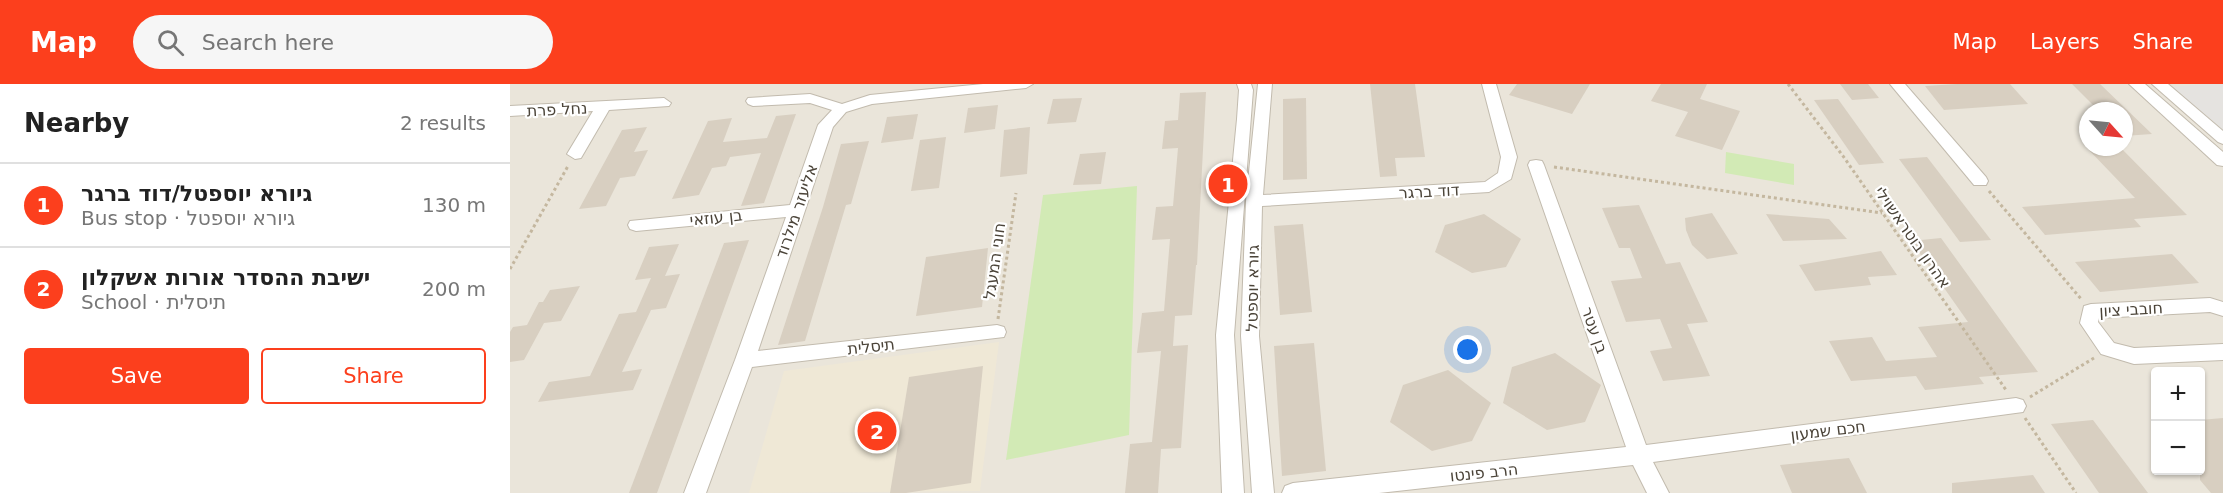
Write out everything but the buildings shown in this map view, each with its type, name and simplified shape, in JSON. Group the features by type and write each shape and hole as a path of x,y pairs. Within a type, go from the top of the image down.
{"street":[{"path":"753,101 798,98 829,101 841,109 870,100 1026,84"},
{"path":"1243,84 1264,84"},
{"name":"גיורא יוספטל","path":"1233,493 1225,335 1245,118 1246,90 1243,84"},
{"name":"גיורא יוספטל","path":"1263,493 1250,336 1254,201 1264,84"},
{"name":"דוד ברגר","path":"1254,201 1489,187 1505,175 1509,156 1489,84"},
{"path":"1897,84 1980,181"},
{"path":"2136,84 2223,161"},
{"path":"2159,84 2223,139"},
{"name":"נחל פרת","path":"510,111 664,103"},
{"name":"נחל פרת","path":"575,154 604,106"},
{"name":"אליעזר מילרוד","path":"695,493 745,360 826,125 841,109"},
{"name":"בן עטר","path":"1536,165 1639,455 1658,493"},
{"name":"בן עוזאי","path":"636,225 795,210"},
{"name":"חובבי ציון","path":"2108,349 2089,323 2091,311 2210,305 2223,309"},
{"name":"תיסלית","path":"745,360 997,332"},
{"path":"2108,349 2134,357 2223,352"},
{"name":"חכם שמעון","path":"1639,455 2016,406"},
{"name":"הרב פינטו","path":"1293,493 1639,455"}],"path":[{"name":"אהרון בוטראשוילי","path":"1788,84 1882,213 2076,493"},
{"path":"510,269 575,154"},
{"path":"1536,165 1882,213"},
{"path":"1980,181 2091,311"},
{"name":"חוני המעגל","path":"997,332 1016,193"},
{"path":"2016,406 2108,349"}],"shaded area":[{"path":"510,84 2223,84 2223,493 510,493"},
{"path":"2223,84 2223,130 2172,87"},
{"path":"999,342 980,491 749,493 784,371"}],"green space":[{"path":"1726,152 1794,164 1794,185 1725,173"},
{"path":"1137,186 1129,435 1006,460 1043,195"}],"place":[{"name":"גיורא יוספטל/דוד ברגר","path":"1228,184"},
{"name":"ישיבת ההסדר אורות אשקלון","path":"877,431"}]}
